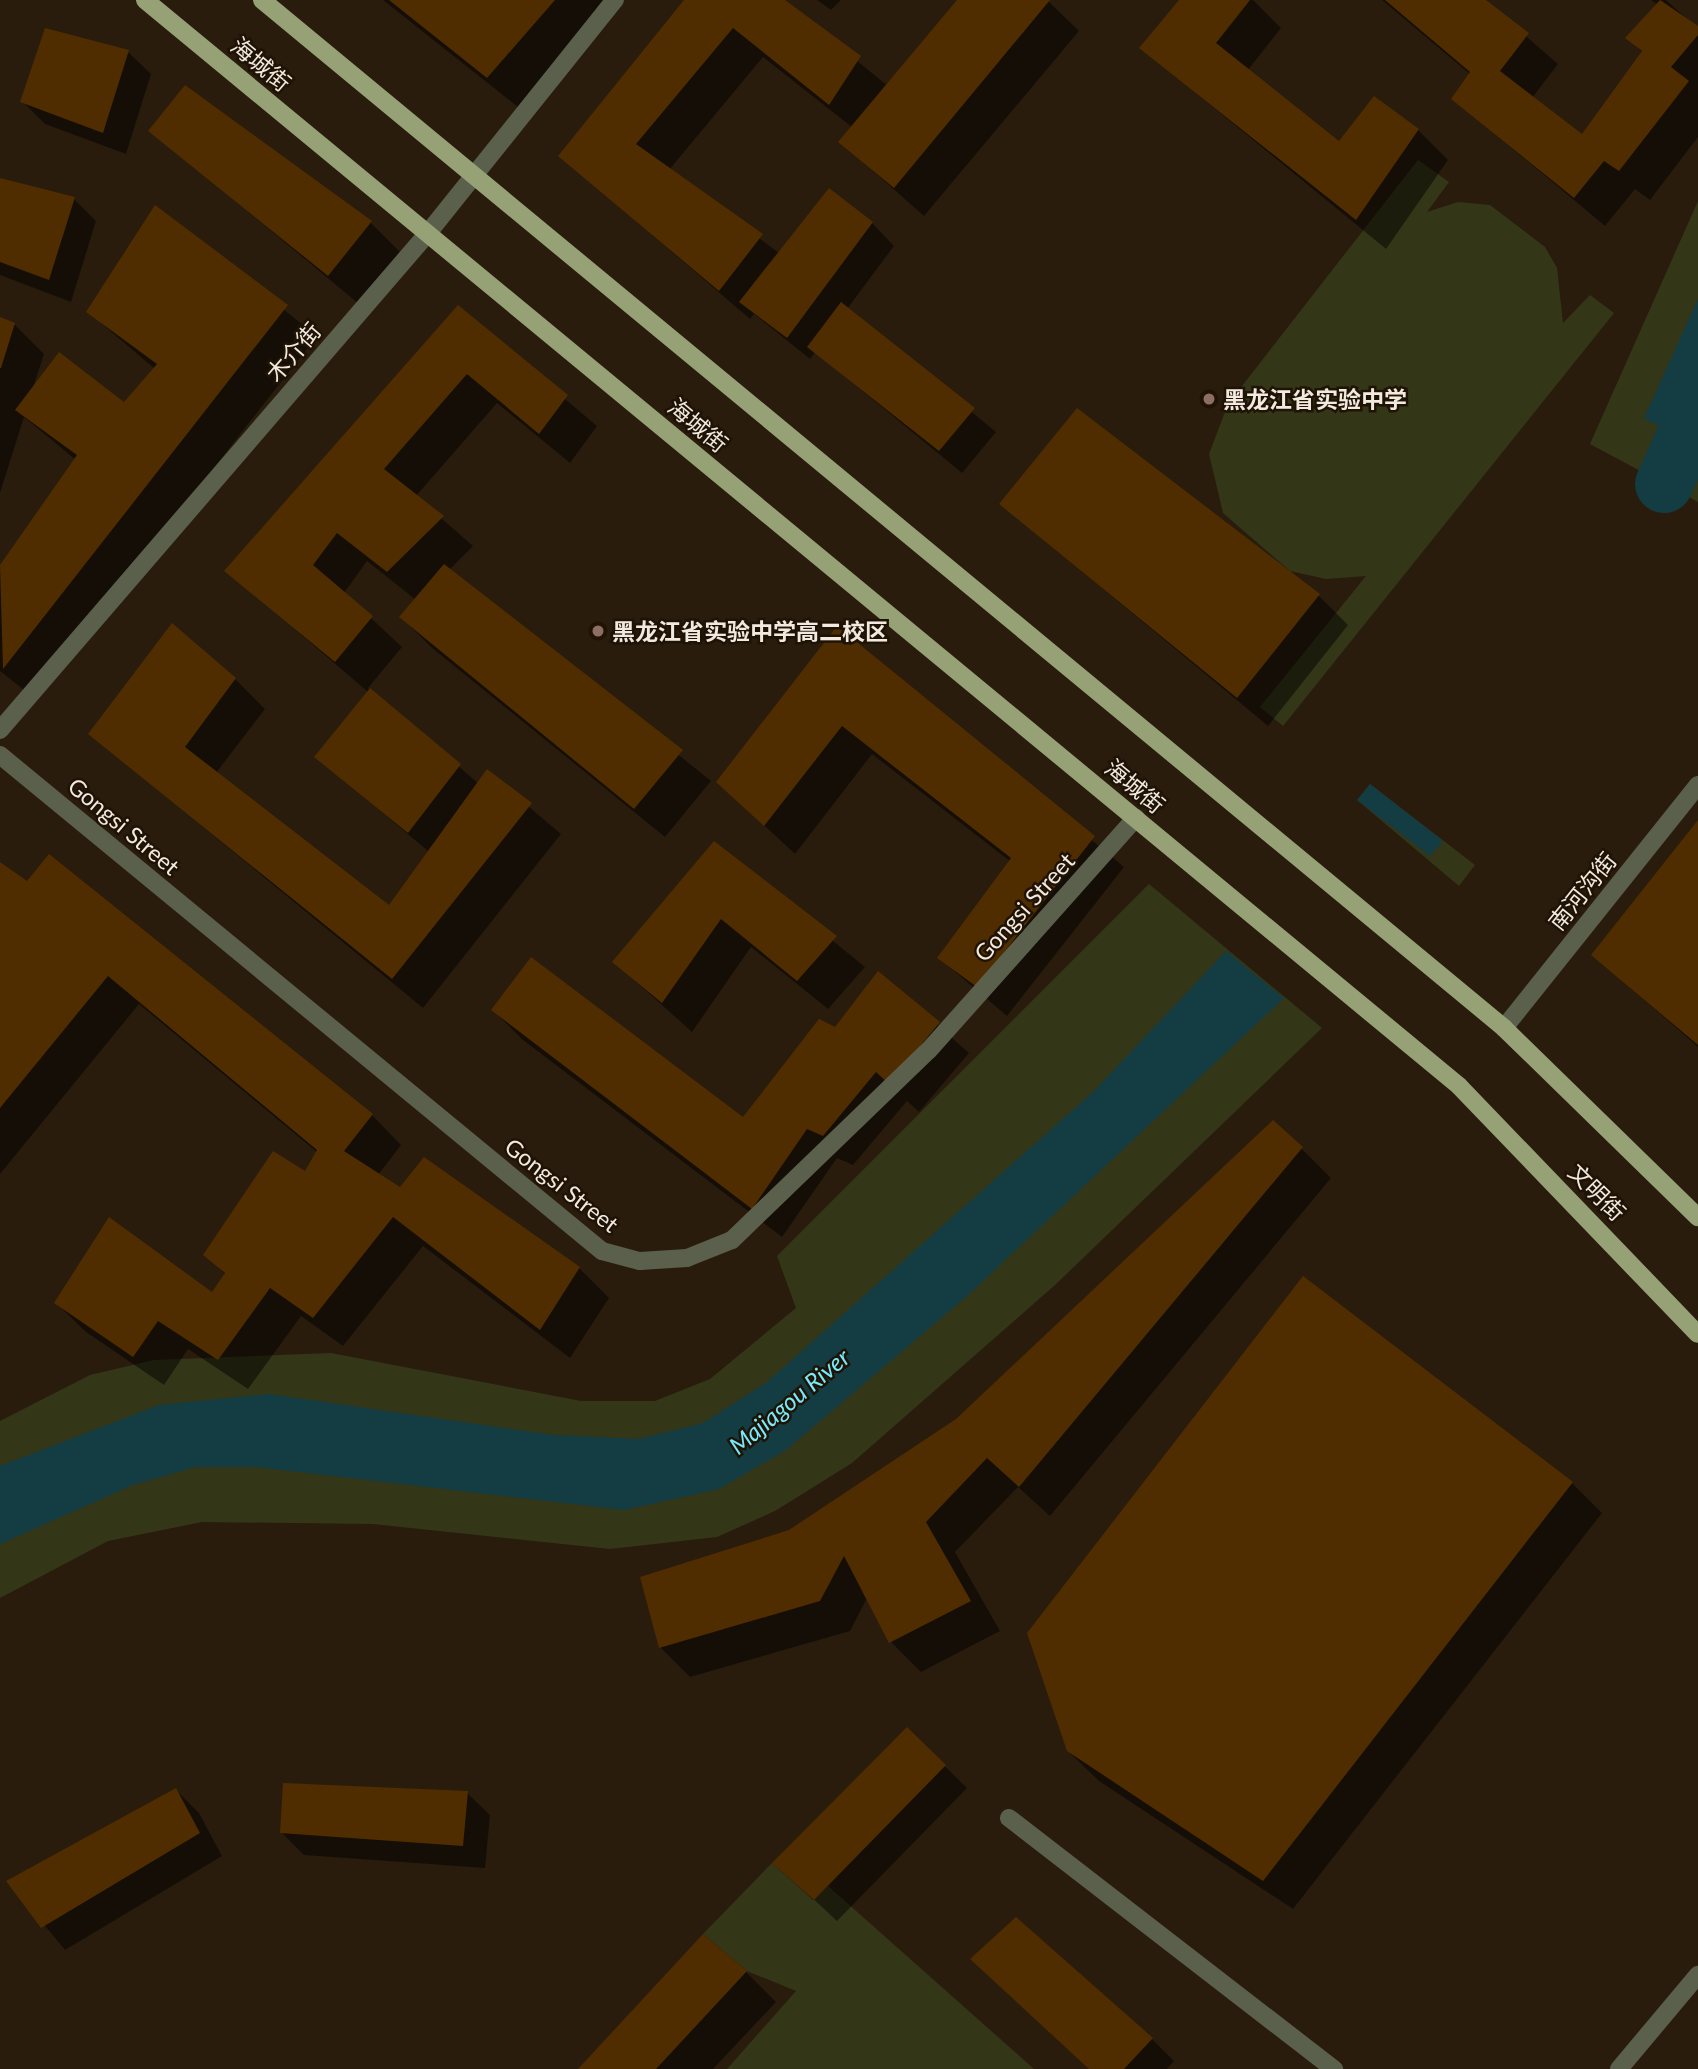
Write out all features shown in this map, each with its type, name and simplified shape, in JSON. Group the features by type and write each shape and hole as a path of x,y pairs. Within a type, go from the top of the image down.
{"main road":[{"name":"海城街","path":"145,0 1459,1086"},
{"name":"海城街","path":"262,0 1504,1028"},
{"path":"1504,1028 1698,1217"},
{"name":"文明街","path":"1459,1086 1698,1334"}],"street":[{"name":"木介街","path":"0,730 428,233 615,0"},
{"name":"Gongsi Street","path":"0,755 602,1251 640,1261 687,1258 732,1240 929,1050 1136,818"},
{"name":"南河沟街","path":"1504,1028 1698,785"},
{"path":"1009,1818 1334,2069"},
{"path":"1619,2069 1698,1975"}],"green space":[{"path":"1418,160 1449,182 1427,212 1458,202 1490,205 1545,247 1557,268 1563,323 1590,295 1614,313 1283,726 1260,707 1366,576 1326,579 1290,571 1223,513 1209,454 1228,404"},
{"path":"1698,201 1698,502 1590,444"},
{"path":"1370,784 1475,865 1459,886 1357,800"},
{"path":"1149,884 1322,1028 1055,1285 852,1463 775,1511 717,1537 610,1549 373,1524 202,1522 108,1541 0,1598 0,1421 90,1375 154,1360 331,1353 581,1401 655,1401 710,1379 796,1308 777,1256"},
{"path":"772,1863 813,1900 828,1886 1034,2069 727,2069 796,1991 747,1971 703,1934"}],"water":[{"path":"1698,299 1698,447 1644,418"},
{"path":"1370,784 1443,841 1430,856 1357,800"},
{"path":"1226,951 1284,998 966,1297 786,1450 719,1489 624,1510 256,1467 196,1467 133,1485 0,1544 0,1466 159,1405 269,1394 554,1435 639,1439 703,1423 767,1382 1092,1093"}],"building":[{"path":"389,0 555,0 487,78"},
{"path":"684,0 785,0 861,56 829,105 733,28 636,144 763,234 719,291 558,156"},
{"path":"957,0 1050,0 894,188 838,142"},
{"path":"1179,0 1250,0 1216,43 1339,141 1374,96 1419,129 1356,220 1139,48"},
{"path":"1385,0 1486,0 1529,33 1500,71 1582,134 1642,51 1625,38 1660,0 1698,26 1698,35 1671,67 1689,81 1619,171 1604,161 1574,198 1451,99 1470,72"},
{"path":"45,28 129,50 103,133 20,102"},
{"path":"185,85 372,221 328,276 148,131"},
{"path":"0,178 75,197 49,280 0,262"},
{"path":"829,188 873,222 787,338 739,302"},
{"path":"155,205 288,305 3,669 0,565 77,455 15,410 59,352 124,402 157,364 86,312"},
{"path":"841,302 975,408 939,451 807,347"},
{"path":"458,305 568,395 539,434 467,374 384,469 444,516 387,572 337,533 313,565 373,616 335,662 224,571"},
{"path":"0,317 15,323 1,368 0,368"},
{"path":"1077,408 1320,594 1237,698 999,504"},
{"path":"444,564 683,750 634,809 399,617"},
{"path":"172,623 236,678 185,747 389,905 487,769 532,803 392,979 88,734"},
{"path":"837,626 1095,836 977,987 937,958 1011,858 842,726 764,826 716,782"},
{"path":"370,688 461,764 408,833 314,757"},
{"path":"1698,820 1698,1045 1591,955"},
{"path":"714,841 837,936 797,981 721,919 662,1003 612,962"},
{"path":"49,854 373,1114 344,1151 400,1187 424,1157 580,1267 540,1330 393,1217 313,1318 270,1288 218,1360 158,1321 133,1357 54,1303 109,1217 212,1292 225,1273 203,1255 273,1151 305,1171 317,1150 108,976 0,1108 0,862 27,881"},
{"path":"531,957 743,1117 819,1019 835,1027 878,971 940,1022 889,1084 876,1072 823,1136 807,1129 752,1209 491,1010"},
{"path":"1273,1120 1303,1147 1019,1487 987,1458 926,1522 971,1601 889,1643 844,1556 820,1601 659,1648 640,1577 789,1530 956,1419"},
{"path":"1303,1276 1573,1482 1263,1881 1067,1751 1027,1633"},
{"path":"907,1727 946,1765 814,1900 772,1863"},
{"path":"283,1783 468,1791 463,1846 280,1833"},
{"path":"176,1788 200,1833 41,1928 6,1881"},
{"path":"1016,1917 1153,2038 1124,2069 1089,2069 970,1959"},
{"path":"703,1934 747,1971 656,2069 578,2069"}],"waterway":[{"name":"Majiagou River","path":"1664,484 1698,409"}],"place":[{"name":"黑龙江省实验中学","path":"1209,399"},
{"name":"黑龙江省实验中学高二校区","path":"598,631"}]}
